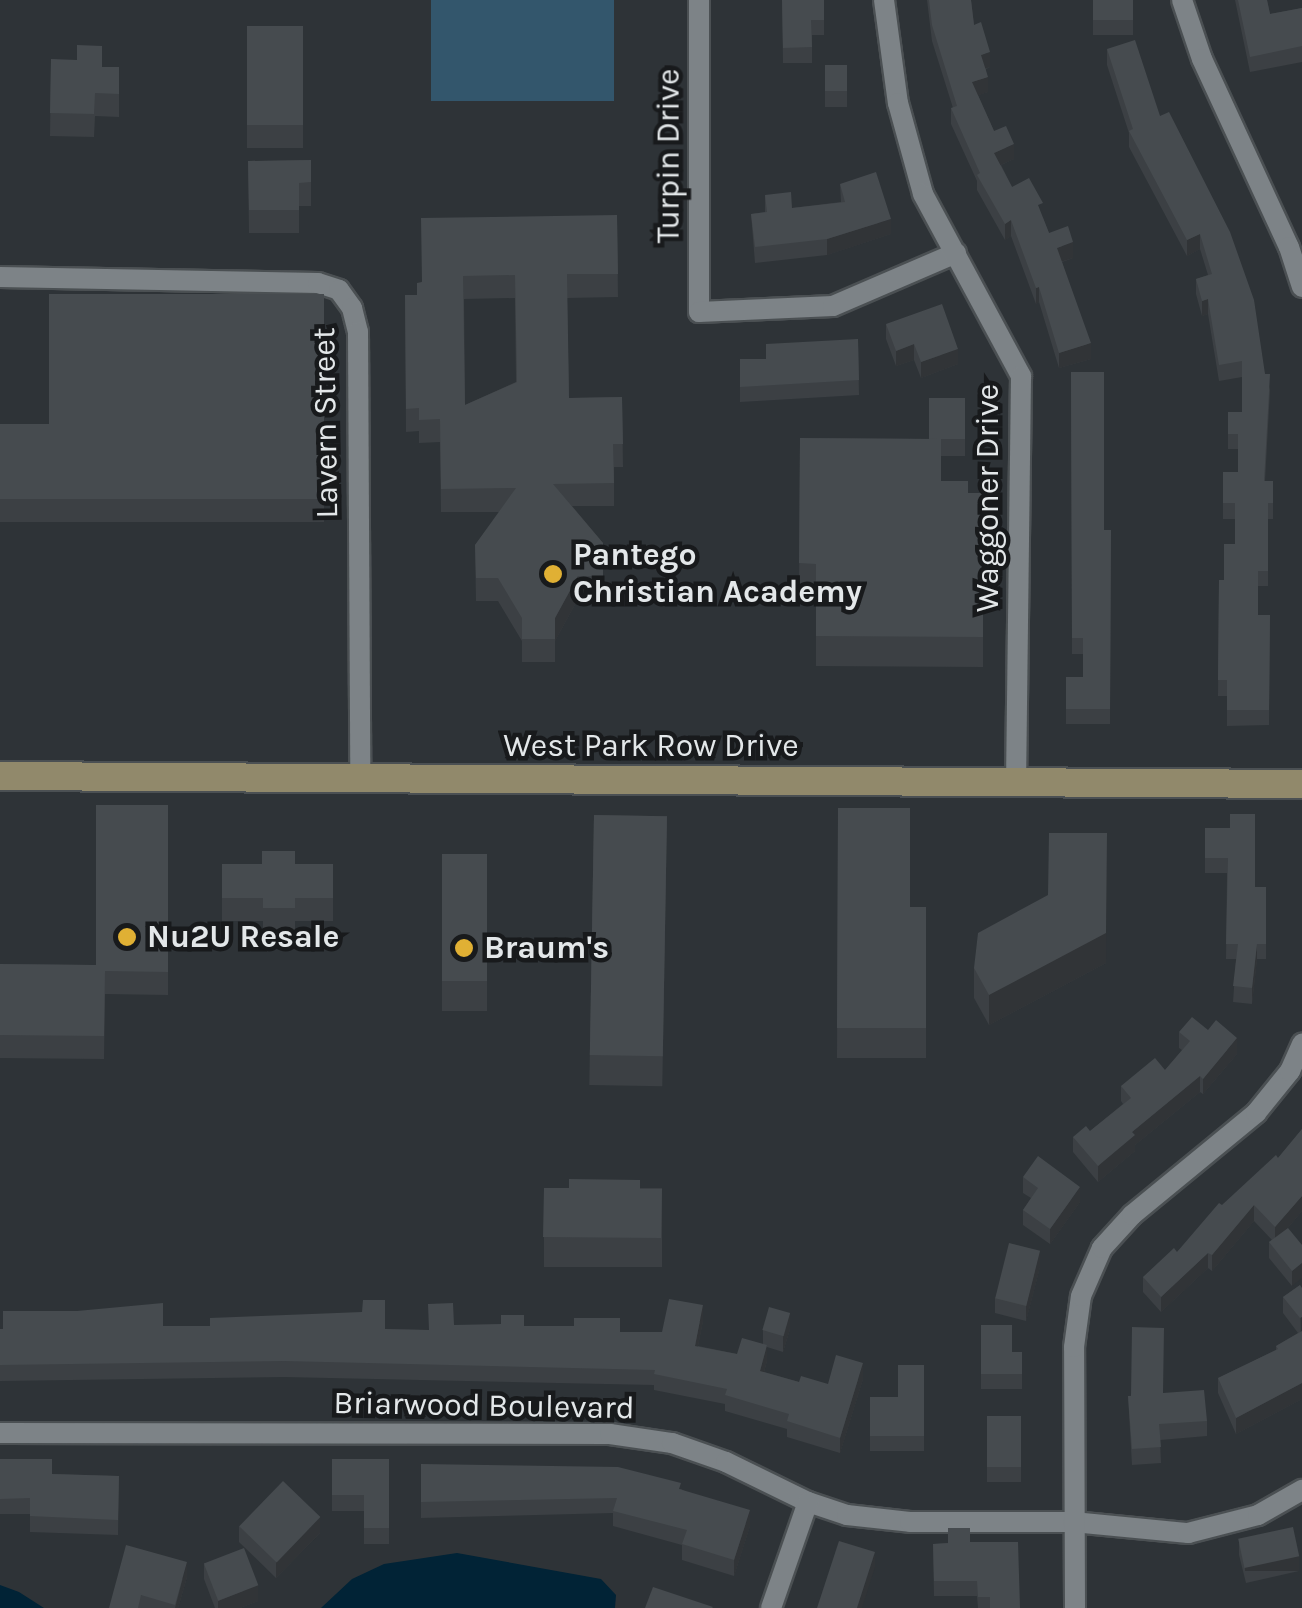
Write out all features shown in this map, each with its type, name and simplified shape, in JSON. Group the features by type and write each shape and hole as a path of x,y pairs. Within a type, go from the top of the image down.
{"main road":[{"name":"West Park Row Drive","path":"0,776 1302,784"}],"street":[{"name":"Turpin Drive","path":"699,0 699,312 832,306 956,253"},
{"name":"Waggoner Drive","path":"884,0 898,104 924,194 1020,376 1016,784"},
{"path":"1182,0 1202,59 1289,247 1302,286"},
{"name":"Lavern Street","path":"0,277 318,284 340,290 352,308 358,332 360,779"},
{"path":"1075,1608 1074,1347 1081,1296 1102,1248 1132,1215 1256,1113 1290,1071 1302,1044"},
{"name":"Briarwood Boulevard","path":"0,1433 610,1434 672,1443 726,1462 808,1502 874,1520 1073,1522 1188,1533 1258,1515 1302,1490"},
{"path":"771,1608 808,1502"}],"shaded area":[{"path":"431,0 614,0 614,101 431,101"},
{"path":"457,1553 601,1579 616,1595 615,1608 321,1608 352,1579 384,1564"},
{"path":"0,1585 19,1592 44,1608 0,1608"}],"building":[{"path":"782,0 824,0 824,20 811,20 812,47 783,48"},
{"path":"929,0 971,0 974,25 981,22 990,52 981,55 988,77 972,82 994,131 1006,126 1014,144 994,153 1012,187 1029,178 1043,203 1038,205 1049,233 1068,226 1073,242 1057,248 1091,343 1059,353 1039,287 1036,288 1011,220 1005,224 977,175 980,173 951,108 957,106 932,25"},
{"path":"1093,0 1133,0 1133,20 1093,20"},
{"path":"1238,0 1267,0 1270,14 1302,8 1302,46 1250,57"},
{"path":"247,26 303,26 303,125 247,125"},
{"path":"1135,40 1160,116 1169,112 1230,232 1254,300 1265,374 1270,374 1264,481 1273,481 1273,503 1268,503 1268,571 1258,571 1258,615 1270,615 1269,710 1227,710 1227,680 1218,680 1219,580 1224,580 1224,544 1235,544 1235,503 1223,503 1223,472 1238,472 1238,434 1228,434 1228,412 1242,412 1242,361 1219,365 1208,299 1202,301 1196,279 1212,274 1200,234 1187,240 1129,131 1133,129 1107,49"},
{"path":"77,45 102,46 102,67 119,67 119,94 95,93 94,114 50,113 51,59 77,60"},
{"path":"825,65 847,65 847,91 825,91"},
{"path":"311,160 311,182 299,183 299,210 249,210 248,161"},
{"path":"876,172 891,219 827,239 755,247 751,214 767,212 765,195 791,192 792,208 845,202 840,184"},
{"path":"617,215 618,274 567,274 569,398 622,397 623,444 613,444 614,483 553,484 603,543 603,576 578,576 555,618 555,639 522,639 522,618 498,578 476,578 475,545 516,488 441,489 440,419 419,420 419,408 406,409 405,295 417,295 417,283 422,282 421,218","holes":["515,275 517,382 465,405 463,276"]},
{"path":"49,294 324,294 324,499 0,499 0,424 49,424"},
{"path":"942,304 958,349 921,362 914,344 896,351 886,324"},
{"path":"858,339 859,380 740,387 740,359 766,359 766,344"},
{"path":"1071,372 1104,372 1104,530 1111,530 1110,709 1066,709 1066,677 1083,677 1083,638 1072,638"},
{"path":"929,398 965,398 965,439 929,439"},
{"path":"800,438 941,439 941,481 968,481 968,493 983,493 983,637 816,636 816,564 799,563"},
{"path":"96,805 168,805 168,972 105,971 104,1036 0,1035 0,964 96,965"},
{"path":"838,808 910,808 910,907 926,907 926,1028 837,1028"},
{"path":"1230,814 1255,814 1255,887 1266,887 1266,944 1257,944 1252,988 1233,986 1238,944 1226,944 1228,858 1205,858 1205,828 1230,828"},
{"path":"594,815 667,816 663,1056 590,1055"},
{"path":"1049,833 1107,833 1106,933 989,995 974,968 978,933 1048,895"},
{"path":"262,851 295,851 295,864 333,864 333,898 295,898 295,908 263,908 263,898 222,898 222,864 262,864"},
{"name":"Braum's","path":"442,854 487,854 487,981 442,981"},
{"path":"1192,1017 1208,1030 1216,1020 1237,1038 1203,1079 1200,1076 1132,1132 1135,1135 1098,1166 1073,1137 1086,1126 1090,1131 1131,1098 1121,1086 1155,1058 1165,1070 1190,1041 1179,1032"},
{"path":"1302,1129 1302,1196 1275,1227 1254,1205 1212,1255 1208,1253 1161,1297 1143,1277 1174,1248 1177,1252 1219,1203 1222,1205 1276,1155 1278,1158"},
{"path":"1038,1156 1080,1187 1050,1229 1023,1210 1038,1188 1023,1177"},
{"path":"569,1179 640,1180 640,1189 662,1189 661,1238 543,1237 544,1188 569,1188"},
{"path":"1288,1228 1302,1245 1302,1263 1292,1271 1269,1242"},
{"path":"1009,1243 1040,1251 1026,1306 995,1298"},
{"path":"1300,1285 1302,1317 1300,1318 1283,1297"},
{"path":"669,1299 703,1305 695,1346 737,1354 742,1338 767,1345 760,1371 799,1382 801,1376 828,1384 836,1355 863,1363 840,1438 787,1421 789,1414 725,1395 727,1389 654,1374 655,1370 284,1361 0,1365 3,1311 77,1311 163,1303 163,1326 210,1326 210,1318 362,1312 363,1300 385,1300 385,1329 429,1330 428,1304 453,1303 454,1325 501,1324 501,1315 524,1315 524,1326 574,1326 574,1318 620,1318 620,1332 662,1332"},
{"path":"769,1307 790,1313 784,1336 762,1330"},
{"path":"981,1325 1012,1325 1012,1352 1022,1352 1022,1374 981,1374"},
{"path":"1132,1327 1164,1328 1163,1393 1204,1390 1207,1421 1159,1424 1161,1447 1132,1449 1128,1396"},
{"path":"1302,1331 1302,1383 1236,1418 1218,1378 1278,1349 1276,1346"},
{"path":"898,1365 924,1365 924,1436 870,1436 870,1397 898,1397"},
{"path":"987,1416 1021,1416 1021,1467 987,1467"},
{"path":"0,1459 52,1459 52,1474 119,1476 118,1520 30,1516 30,1498 0,1499"},
{"path":"332,1459 389,1459 389,1528 364,1528 364,1495 332,1495"},
{"path":"421,1464 618,1467 681,1483 679,1489 750,1510 734,1560 682,1544 687,1530 613,1511 617,1498 421,1502"},
{"path":"283,1481 320,1517 277,1562 239,1526"},
{"path":"1293,1527 1299,1556 1244,1568 1238,1539"},
{"path":"948,1528 970,1528 970,1542 1018,1542 1020,1608 990,1608 990,1597 978,1597 977,1581 934,1581 933,1544 948,1543"},
{"path":"839,1541 875,1552 857,1608 817,1608"},
{"path":"126,1545 187,1562 175,1605 141,1595 138,1608 109,1608"},
{"path":"244,1548 258,1585 218,1601 204,1563"},
{"path":"653,1587 713,1607 645,1608"}],"place":[{"name":"Pantego Christian Academy","path":"553,574"},
{"name":"Nu2U Resale","path":"127,937"},
{"name":"Braum's","path":"464,948"}]}
